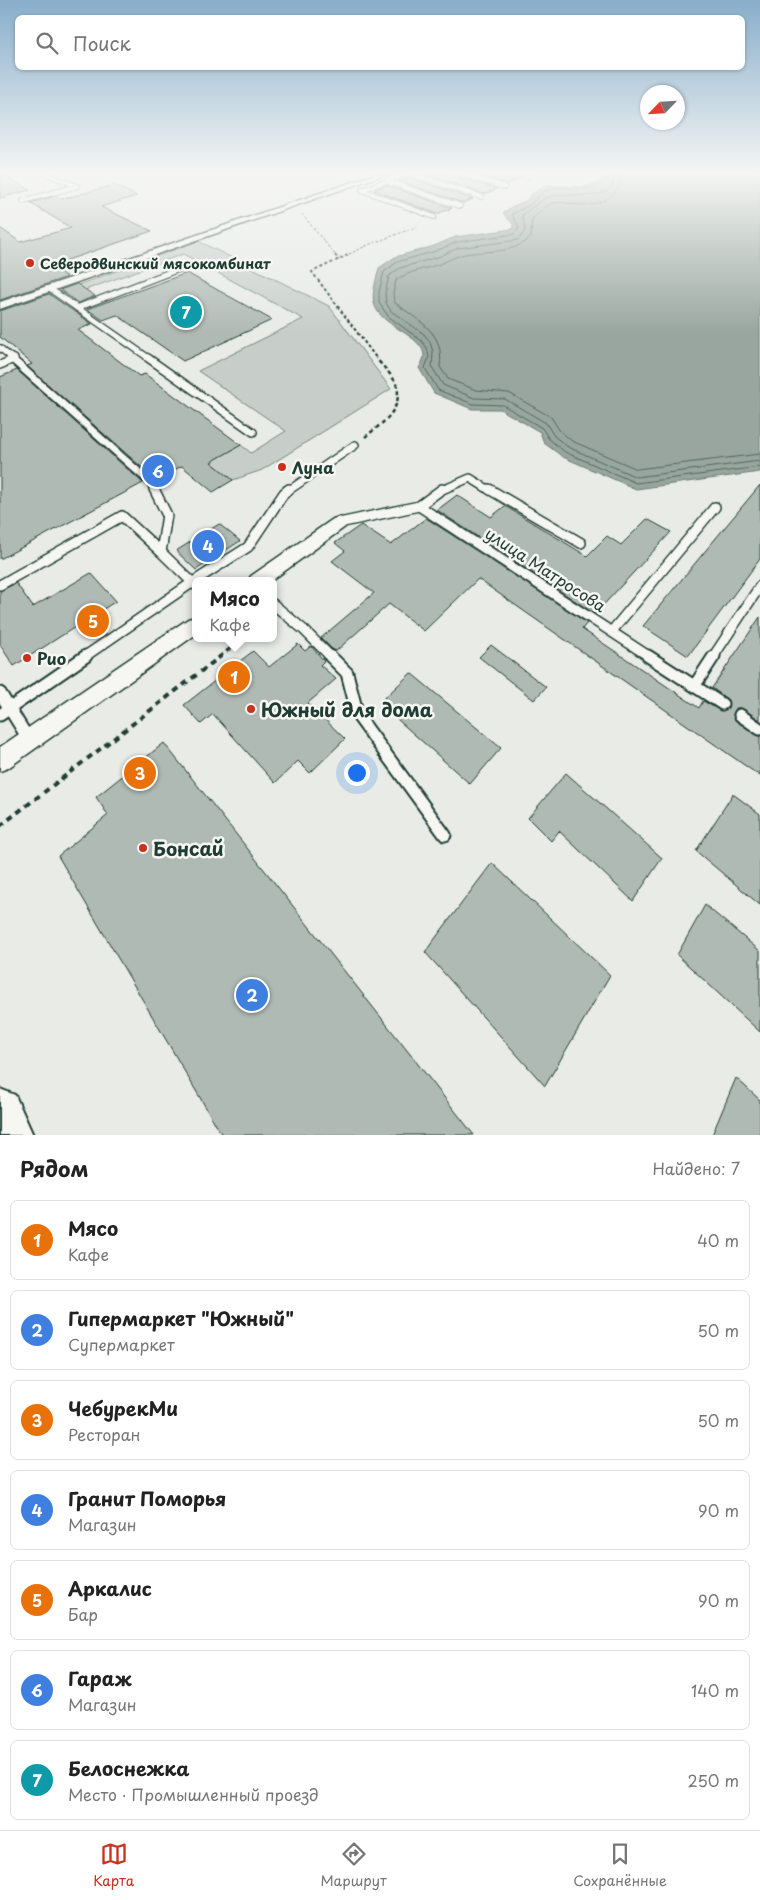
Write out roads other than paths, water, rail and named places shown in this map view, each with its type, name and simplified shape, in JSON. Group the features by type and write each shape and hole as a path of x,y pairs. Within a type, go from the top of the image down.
{"main road":[{"path":"0,1110 11,1135"}],"street":[{"path":"0,306 228,227"},
{"path":"263,577 339,523"},
{"path":"0,760 192,627"}],"lane":[{"path":"76,308 186,266"},
{"path":"50,289 252,432"},
{"path":"0,348 151,483 167,515 161,552"},
{"path":"0,365 14,359"},
{"path":"203,577 248,547 284,493 355,445"},
{"path":"339,523 419,506 445,487 470,478 581,543"},
{"name":"улица Матросова","path":"419,506 722,704"},
{"path":"612,631 715,507"},
{"path":"0,585 122,516 192,581"},
{"path":"0,715 192,584"},
{"path":"695,686 760,586"},
{"path":"277,607 304,630 347,673 358,716 444,835"},
{"path":"0,693 29,740"},
{"path":"740,716 760,729"}],"water":[{"path":"513,227 760,227 760,472 636,489 563,457 544,443 540,432 500,409 472,409 434,393 419,368 424,357 422,349 410,337 384,318 374,303 373,295 379,268 395,257 434,246 455,237 513,229"}],"place":[{"name":"Северодвинский мясокомбинат","path":"30,263"},
{"name":"Белоснежка","path":"186,312"},
{"name":"Луна","path":"282,467"},
{"name":"Гараж","path":"158,471"},
{"name":"Гранит Поморья","path":"208,546"},
{"name":"Аркалис","path":"93,621"},
{"name":"Рио","path":"27,658"},
{"name":"Мясо","path":"234,677"},
{"name":"Южный для дома","path":"251,709"},
{"name":"ЧебурекМи","path":"140,773"},
{"name":"Бонсай","path":"143,848"},
{"name":"Гипермаркет \"Южный\"","path":"252,995"}]}
